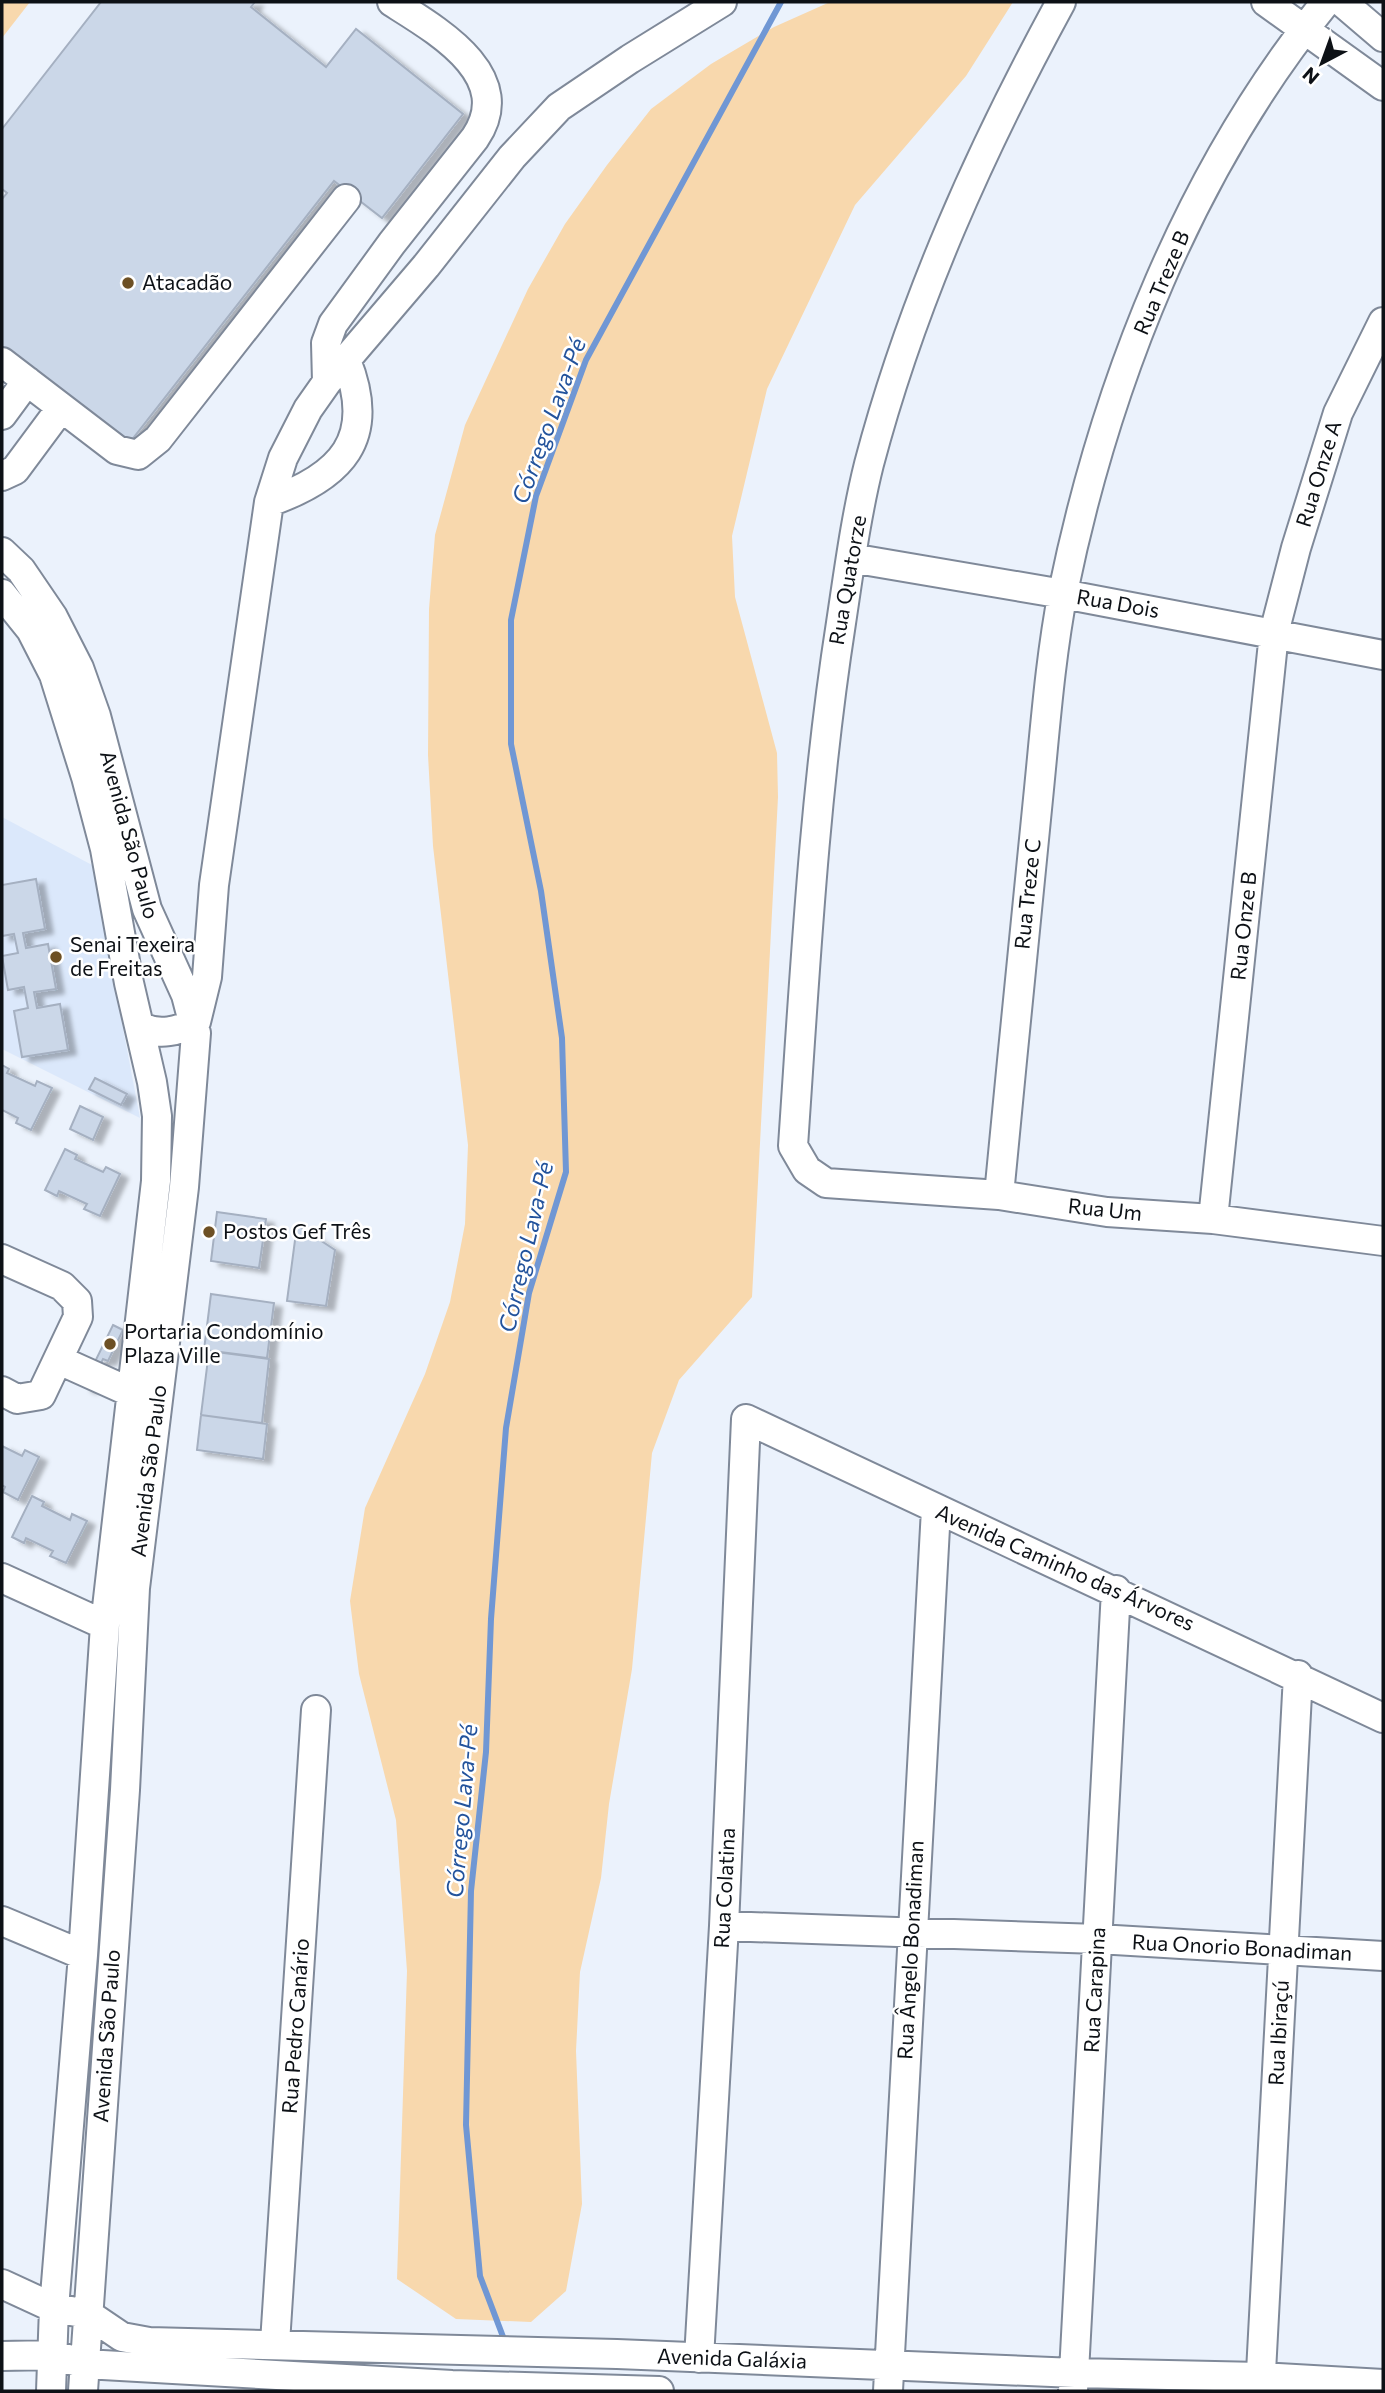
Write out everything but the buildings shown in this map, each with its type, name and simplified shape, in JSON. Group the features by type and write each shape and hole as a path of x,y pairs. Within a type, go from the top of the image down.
{"street":[{"path":"327,382 326,343 333,324 376,264 475,138 487,121 490,106 487,87 475,67 419,19 392,2"},
{"path":"141,1027 150,1031 170,1031 195,1023 207,977 214,885 269,502 283,458 308,410 327,382 512,157 559,107 629,59 722,2"},
{"name":"Rua Quatorze","path":"826,1183 807,1170 793,1146 827,712 868,467 900,356 942,247 1003,108 1061,2"},
{"path":"1266,2 1383,86"},
{"name":"Rua Treze B","path":"1063,594 1093,466 1153,301 1194,209 1233,133 1304,28 1326,2"},
{"path":"1342,2 1383,37"},
{"path":"2,362 117,450 138,455 148,450 346,200"},
{"name":"Rua Onze A","path":"1274,633 1296,548 1338,413 1383,322"},
{"path":"269,502 315,483 332,472 346,450 356,431 358,406 346,360"},
{"path":"2,415 27,381"},
{"path":"2,476 15,470 61,408"},
{"name":"Avenida São Paulo","path":"2,552 21,570 53,617 79,668 96,716 147,909 195,1023 184,1187 135,1587 125,1790 84,2378"},
{"name":"Rua Dois","path":"851,558 1063,594 1383,655"},
{"name":"Avenida São Paulo","path":"2,594 31,630 54,675 73,726 105,849 157,1116 156,1181 105,1625 83,1955 54,2308 51,2391"},
{"name":"Rua Treze C","path":"999,1195 1024,931 1063,594"},
{"name":"Rua Onze B","path":"1213,1219 1274,633"},
{"path":"129,983 139,971 170,961 198,945 211,932"},
{"name":"Rua Um","path":"826,1183 999,1195 1107,1212 1213,1219 1383,1241"},
{"path":"2,1259 62,1286 77,1301 78,1317 41,1395 17,1399 2,1391"},
{"path":"59,1360 130,1392"},
{"name":"Avenida Caminho das Árvores","path":"747,1419 1298,1675 1383,1718"},
{"name":"Rua Colatina","path":"699,2358 724,1926 747,1419"},
{"name":"Rua Ângelo Bonadiman","path":"889,2378 911,1932 936,1509"},
{"path":"2,1578 105,1625"},
{"name":"Rua Carapina","path":"1074,2382 1116,1590"},
{"name":"Rua Ibiraçú","path":"1261,2384 1298,1675"},
{"name":"Rua Pedro Canário","path":"275,2343 316,1710"},
{"path":"2,1922 83,1955"},
{"name":"Rua Onorio Bonadiman","path":"724,1926 1098,1940 1383,1956"},
{"path":"2,2284 54,2308 88,2315"},
{"name":"Avenida Galáxia","path":"88,2315 122,2337 149,2342 275,2343 699,2358 889,2378 1383,2384"},
{"name":"Avenida Galáxia","path":"2,2356 54,2355 84,2378 659,2391"}],"shaded area":[{"path":"2,2 30,2 2,38"},
{"path":"830,2 1013,2 966,76 855,205 767,389 732,536 735,597 777,753 778,797 752,1297 679,1380 652,1453 632,1669 609,1804 601,1878 580,1972 576,2051 582,2204 566,2291 531,2322 456,2319 397,2279 407,1971 396,1820 359,1674 350,1601 365,1508 425,1374 450,1302 465,1224 468,1145 433,846 428,755 429,609 435,535 465,425 528,289 565,224 607,165 651,109 711,64 774,27"},
{"name":"Senai Texeira de Freitas","path":"2,817 92,865 140,1118 2,1049"}],"waterway":[{"name":"Córrego Lava-Pé","path":"505,2342 480,2276 466,2125 471,1891 486,1752 491,1619 506,1428 529,1293 566,1172 562,1038 541,891 511,744 511,620 536,496 586,360 781,2"}],"place":[{"name":"Atacadão","path":"128,283"},
{"name":"Senai Texeira de Freitas","path":"56,957"},
{"name":"Postos Gef Três","path":"209,1232"},
{"name":"Portaria Condomínio Plaza Ville","path":"110,1344"}]}
